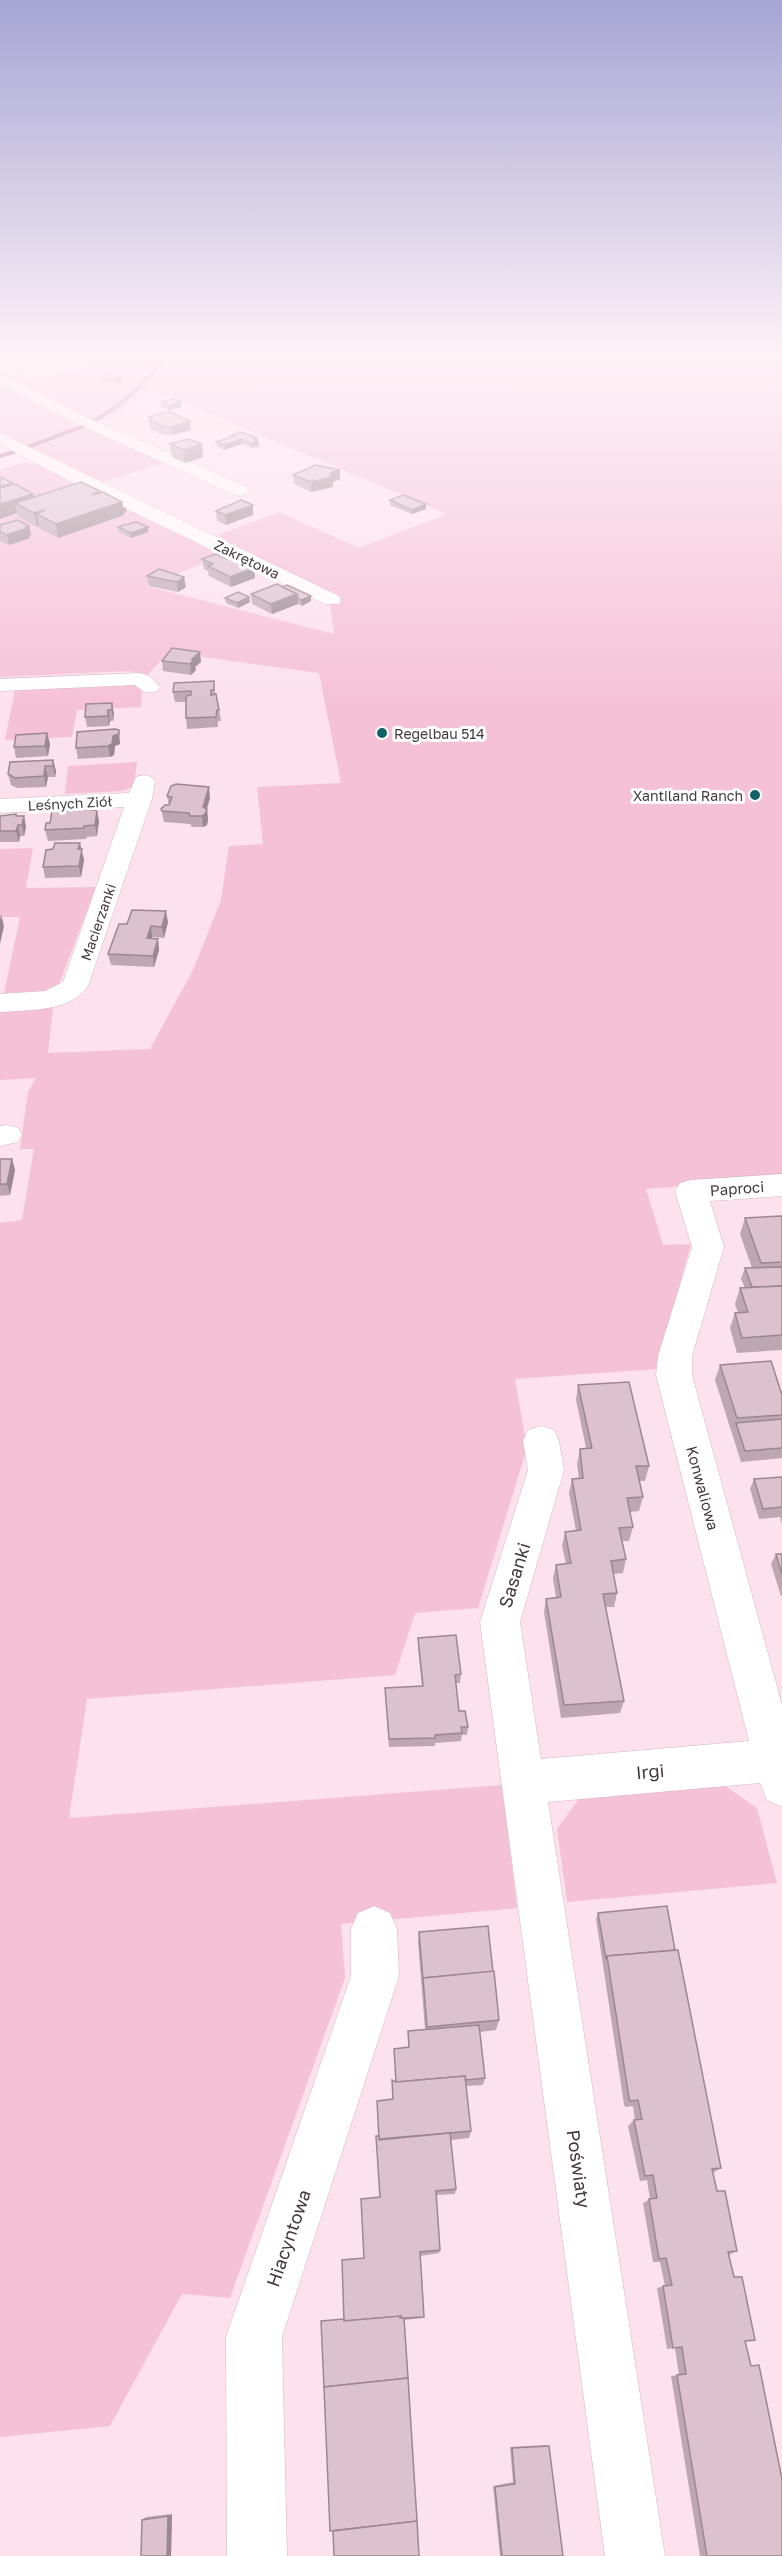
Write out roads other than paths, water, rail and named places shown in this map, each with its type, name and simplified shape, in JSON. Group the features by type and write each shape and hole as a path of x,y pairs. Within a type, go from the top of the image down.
{"main road":[{"name":"Zakrętowa","path":"63,472 332,600"},
{"path":"199,472 241,491"},
{"path":"1,690 140,679 150,687"},
{"name":"Leśnych Ziół","path":"0,806 142,790"},
{"name":"Macierzanki","path":"0,1003 49,1000 62,996 75,986 142,790"},
{"name":"Paproci","path":"691,1191 782,1185"},
{"name":"Konwaliowa","path":"691,1191 708,1247 675,1356 674,1375 780,1768"},
{"name":"Sasanki","path":"524,1782 500,1622 546,1470 541,1442"},
{"name":"Irgi","path":"524,1782 780,1768"},
{"name":"Poświaty","path":"524,1782 635,2556"},
{"name":"Hiacyntowa","path":"257,2556 254,2337 375,1976 374,1929"}],"place":[{"name":"Regelbau 514","path":"382,733"},
{"name":"Xantiland Ranch","path":"755,795"}]}
